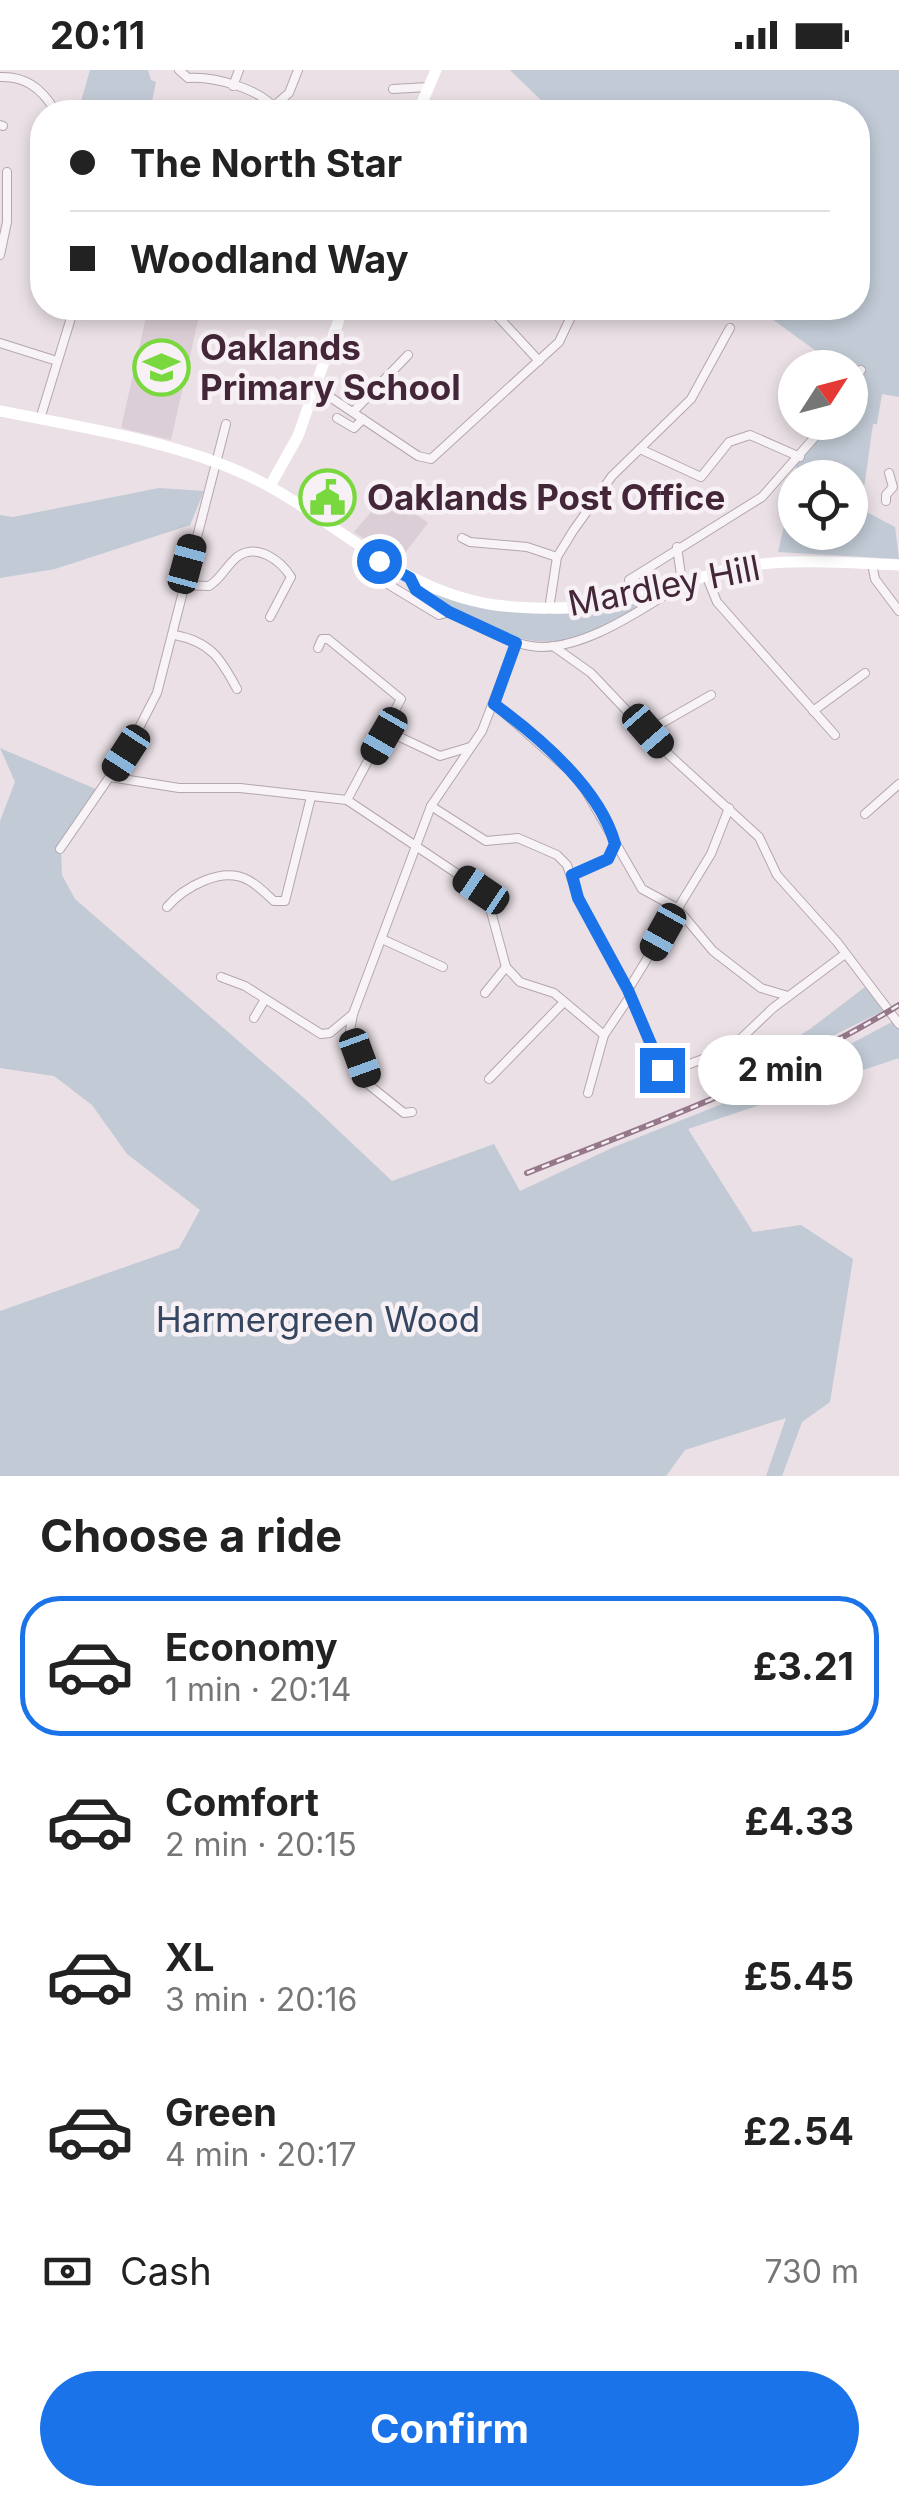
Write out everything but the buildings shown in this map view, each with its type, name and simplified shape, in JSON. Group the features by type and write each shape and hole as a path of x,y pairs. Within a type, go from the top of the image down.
{"main road":[{"path":"423,100 436,70"},
{"path":"270,486 298,436 339,320"},
{"name":"Mardley Hill","path":"0,411 218,463 270,486 428,592 494,605 549,609 617,602 706,575 762,564 899,565"}],"street":[{"path":"179,70 188,78 206,76 259,100"},
{"path":"233,86 239,70"},
{"path":"283,100 298,70"},
{"path":"0,77 14,77 36,86 47,100"},
{"path":"393,89 428,87"},
{"path":"0,255 7,222 7,172"},
{"path":"40,419 70,320"},
{"path":"501,320 539,360"},
{"path":"315,387 418,456 432,459 559,342 569,320"},
{"path":"549,609 557,557 612,476 691,399 730,328"},
{"path":"0,343 57,361"},
{"path":"352,412 408,355"},
{"path":"337,418 354,428 364,419"},
{"path":"60,848 110,776 157,693 175,635 182,585 226,424"},
{"path":"640,449 701,476 730,442 750,435 800,456"},
{"path":"628,580 762,497 813,440"},
{"path":"886,502 886,495 896,488 889,472"},
{"path":"462,538 527,547 557,557"},
{"path":"677,547 682,582"},
{"path":"182,585 209,586 237,557 246,553 267,554 292,577 270,617"},
{"path":"379,561 374,570 376,577 440,615 449,612"},
{"path":"872,564 875,580 899,611"},
{"path":"706,575 717,602 834,735"},
{"path":"428,592 449,612 516,643 552,646 597,631 662,597 662,589"},
{"path":"175,635 196,640 215,651 237,689"},
{"path":"318,648 322,639 328,639 401,699 347,800"},
{"path":"412,1112 404,1113 370,1085 350,1030 353,1014 384,940 431,806 494,704 516,643"},
{"path":"552,646 591,673 759,837 776,875 899,1024"},
{"path":"813,710 864,672"},
{"path":"648,731 711,695"},
{"path":"494,704 579,779 625,862 650,896 677,908 722,958 766,992 788,996"},
{"path":"387,730 440,756 470,748"},
{"path":"110,776 179,788 240,788 347,800 489,897 495,936 506,967 520,982 548,990 604,1035"},
{"path":"865,814 899,784"},
{"path":"168,907 180,891 230,875 244,878 281,904 311,796"},
{"path":"431,806 486,841 518,838 557,855 572,875 578,898 662,1070 674,1072 730,1049 788,996 845,954"},
{"path":"588,1094 604,1035 711,854 729,808"},
{"path":"608,859 615,844"},
{"path":"572,875 608,859 625,862"},
{"path":"384,940 443,967"},
{"path":"485,993 506,967"},
{"path":"220,977 245,986 320,1034 330,1033 353,1014"},
{"path":"254,1018 264,1001"},
{"path":"489,1079 564,1002"}],"shaded area":[{"name":"Oaklands Primary School","path":"145,320 198,320 171,440 121,428"},
{"path":"322,469 354,496 336,520 298,493"},
{"path":"387,493 428,523 398,562 354,532"}],"green space":[{"path":"90,70 148,70 151,80 156,82 152,100 81,100"},
{"path":"510,70 899,70 899,397 882,394 868,460 800,460 816,440 868,440 868,350 815,350 773,320 870,320 870,100 541,100"},
{"path":"159,488 204,491 190,525 55,569 0,578 0,515 13,517"},
{"path":"868,513 895,527 899,559 778,552 868,550"},
{"path":"435,594 501,610 543,614 612,609 657,598 591,632 553,641 533,641 457,614 434,600"},
{"name":"Harmergreen Wood","path":"0,748 98,790 58,844 62,875 75,899 304,1098 392,1181 494,1144 520,1191 614,1147 782,1080 892,1022 899,1029 899,1058 688,1129 753,1232 801,1225 853,1259 830,1402 802,1422 782,1476 766,1476 786,1418 685,1450 666,1476 0,1476 0,1311 179,1248 200,1210 127,1154 92,1105 54,1076 0,1068 0,821 15,782"},
{"path":"865,987 883,1011 743,1080 741,1073 810,1029"}],"railway":[{"path":"527,1173 764,1076 899,1005"}],"place":[{"name":"Oaklands Primary School","path":"161,368"},
{"name":"Oaklands Post Office","path":"328,498"}],"route":[{"path":"379,561 410,578 416,590 449,612 516,643 494,704 579,779 610,829 615,844 608,859 572,875 578,898 628,990 662,1070"}]}
